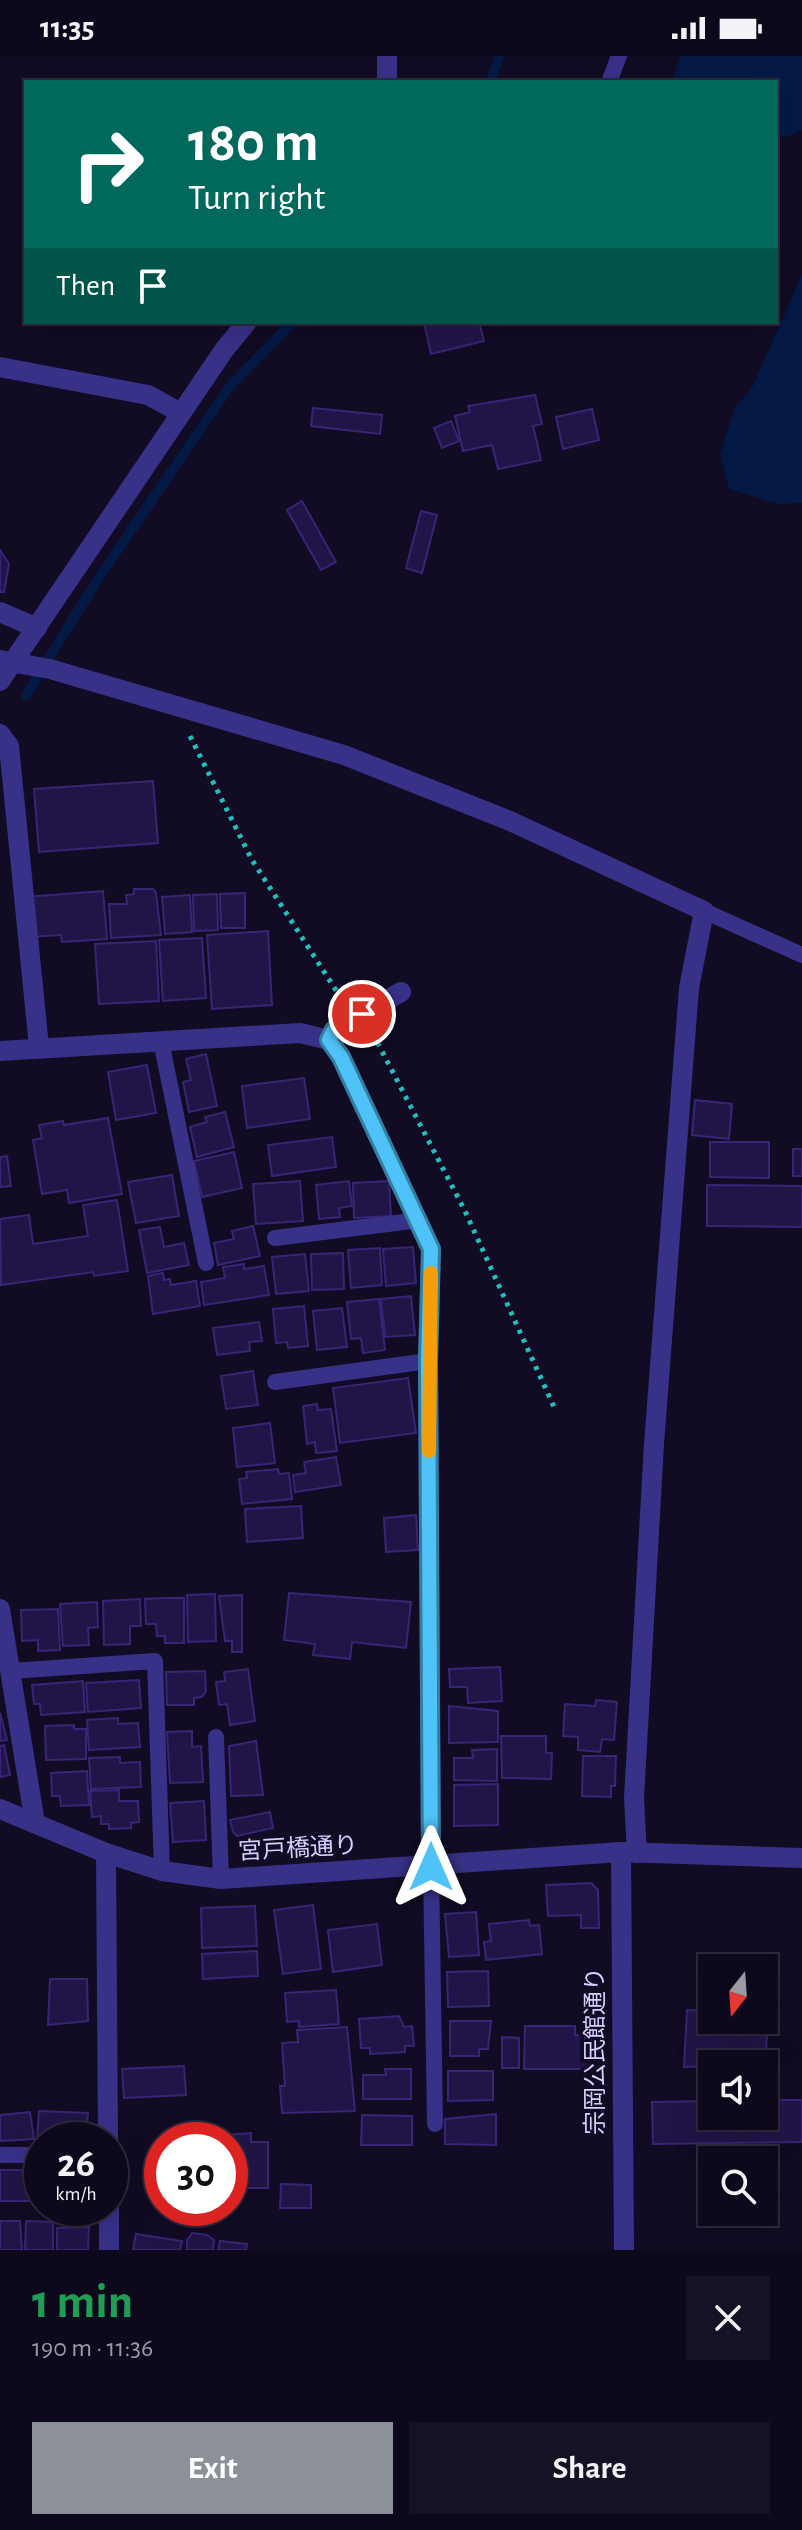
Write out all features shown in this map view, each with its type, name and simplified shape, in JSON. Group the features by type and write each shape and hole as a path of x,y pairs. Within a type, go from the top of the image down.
{"street":[{"path":"387,56 387,80"},
{"path":"0,681 24,664 37,628 181,413 246,324"},
{"path":"0,367 148,395 181,413"},
{"path":"0,612 37,628"},
{"path":"24,664 344,755 510,821 704,911"},
{"path":"0,734 9,746 39,1047"},
{"name":"宗岡公民館通り","path":"624,2250 629,1852 654,1444 689,988 704,911"},
{"path":"329,1040 334,1030 354,1010 401,992"},
{"path":"0,1051 300,1033 329,1040 341,1057 431,1249 428,1361 431,1867"},
{"path":"0,1609 35,1823"},
{"name":"宮戸橋通り","path":"0,1809 106,1853 162,1871 221,1879 629,1852 802,1858"},
{"path":"106,1853 108,2122"},
{"path":"109,2226 109,2250"}],"lane":[{"path":"610,80 619,56"},
{"path":"704,911 802,955"},
{"path":"161,1041 206,1263"},
{"path":"275,1238 420,1220"},
{"path":"275,1382 428,1361"},
{"path":"11,1671 155,1661 162,1871"},
{"path":"216,1737 221,1879"},
{"path":"431,1867 435,2124"},
{"path":"0,2155 24,2155"}],"path":[{"path":"175,706 252,860 354,1010 465,1211 554,1407"}],"water":[{"path":"680,56 802,56 802,130 789,137 778,136 778,80 673,80"},
{"path":"802,274 802,503 779,504 729,489 720,455 735,407 752,388"}],"building":[{"path":"424,324 480,324 484,341 431,354"},
{"path":"535,395 542,424 533,426 541,460 498,469 492,445 463,451 455,416 470,412 468,406"},
{"path":"313,408 382,415 380,434 311,426"},
{"path":"592,409 599,440 563,449 556,417"},
{"path":"451,421 459,441 442,448 434,428"},
{"path":"302,501 336,562 321,570 287,510"},
{"path":"421,511 437,515 422,573 406,568"},
{"path":"0,550 9,564 4,592 0,592"},
{"path":"153,781 158,843 39,852 34,789"},
{"path":"134,889 153,889 156,893 161,935 111,938 109,904 127,904 126,895 134,894"},
{"path":"103,891 107,939 62,942 61,935 29,937 26,897"},
{"path":"245,893 245,928 221,928 220,894"},
{"path":"217,894 218,930 194,931 193,895"},
{"path":"190,895 192,932 165,934 162,897"},
{"path":"268,931 272,1005 212,1009 207,935"},
{"path":"202,938 206,998 163,1001 159,940"},
{"path":"156,941 159,1001 99,1004 95,944"},
{"path":"206,1054 217,1106 189,1112 183,1082 191,1080 186,1059"},
{"path":"147,1065 156,1113 116,1120 108,1072"},
{"path":"304,1078 310,1119 247,1128 242,1086"},
{"path":"695,1100 732,1104 729,1139 692,1135"},
{"path":"225,1112 234,1147 197,1157 190,1127 207,1122 205,1117"},
{"path":"108,1118 122,1194 69,1203 67,1190 42,1194 33,1140 42,1138 39,1125 63,1121 64,1125"},
{"path":"332,1137 336,1167 272,1176 268,1145"},
{"path":"710,1142 769,1142 769,1178 710,1177"},
{"path":"793,1149 802,1149 802,1176 793,1176"},
{"path":"234,1152 242,1188 202,1197 194,1161"},
{"path":"7,1156 11,1186 0,1187 0,1157"},
{"path":"172,1175 179,1216 136,1223 128,1182"},
{"path":"300,1181 303,1221 256,1224 253,1184"},
{"path":"349,1181 352,1206 339,1208 340,1217 319,1219 316,1185"},
{"path":"389,1181 391,1216 354,1218 353,1183"},
{"path":"707,1185 802,1186 802,1227 707,1226"},
{"path":"117,1200 128,1271 94,1276 93,1272 1,1285 0,1219 29,1215 33,1244 88,1236 83,1205"},
{"path":"253,1226 260,1256 218,1265 214,1243 234,1239 232,1231"},
{"path":"160,1227 164,1247 184,1243 189,1265 147,1273 139,1230"},
{"path":"413,1247 416,1283 386,1286 383,1249"},
{"path":"380,1248 382,1285 351,1288 348,1250"},
{"path":"343,1253 344,1289 312,1290 311,1254"},
{"path":"305,1254 309,1291 276,1294 272,1257"},
{"path":"244,1264 244,1269 264,1266 269,1295 204,1305 201,1282 225,1278 223,1267"},
{"path":"163,1273 164,1280 170,1279 171,1285 196,1281 200,1306 153,1314 148,1276"},
{"path":"411,1296 415,1335 385,1337 381,1299"},
{"path":"379,1299 385,1350 363,1353 361,1338 351,1339 347,1302"},
{"path":"304,1306 308,1346 288,1348 287,1342 276,1343 273,1309"},
{"path":"342,1308 347,1347 317,1350 313,1311"},
{"path":"259,1322 262,1341 249,1342 250,1351 217,1355 213,1328"},
{"path":"253,1371 258,1405 226,1409 221,1376"},
{"path":"408,1378 416,1433 340,1443 333,1388"},
{"path":"317,1404 318,1410 331,1409 337,1451 316,1453 315,1442 307,1444 303,1406"},
{"path":"270,1423 275,1463 237,1467 233,1428"},
{"path":"336,1457 341,1485 295,1492 293,1475 306,1473 304,1462"},
{"path":"278,1469 279,1474 289,1473 292,1499 242,1504 239,1479 247,1478 246,1472"},
{"path":"301,1506 303,1538 247,1542 245,1509"},
{"path":"416,1515 418,1550 386,1552 384,1518"},
{"path":"289,1593 411,1602 406,1648 352,1642 350,1659 313,1655 315,1644 284,1640"},
{"path":"215,1594 216,1641 188,1642 187,1595"},
{"path":"242,1595 242,1652 232,1652 232,1641 225,1641 219,1596"},
{"path":"184,1598 184,1643 165,1643 165,1636 157,1636 156,1624 146,1624 145,1599"},
{"path":"140,1599 141,1626 130,1626 130,1644 104,1645 103,1601"},
{"path":"97,1602 98,1627 88,1628 89,1645 63,1646 60,1604"},
{"path":"58,1609 60,1650 38,1651 38,1640 22,1641 21,1610"},
{"path":"500,1667 502,1701 468,1703 467,1687 450,1687 449,1669"},
{"path":"248,1669 255,1721 230,1725 227,1704 219,1705 216,1682 225,1681 224,1672"},
{"path":"205,1671 206,1691 202,1697 194,1698 194,1705 167,1705 166,1672"},
{"path":"139,1680 141,1708 88,1712 86,1683"},
{"path":"83,1681 85,1712 41,1715 40,1704 34,1704 32,1685"},
{"path":"596,1700 617,1702 614,1740 602,1739 600,1752 578,1750 578,1737 563,1736 565,1704 595,1706"},
{"path":"449,1706 498,1711 498,1742 449,1743"},
{"path":"0,1713 7,1740 0,1741"},
{"path":"118,1718 118,1724 138,1723 140,1747 89,1750 87,1720"},
{"path":"74,1725 74,1729 86,1729 86,1759 46,1760 45,1726"},
{"path":"192,1731 192,1747 201,1746 203,1782 170,1783 167,1732"},
{"path":"501,1736 546,1736 546,1753 552,1753 551,1779 502,1778"},
{"path":"256,1741 263,1795 231,1796 229,1746"},
{"path":"4,1745 10,1775 0,1777 0,1746"},
{"path":"497,1749 497,1781 454,1780 454,1758 473,1758 472,1750"},
{"path":"583,1756 616,1756 615,1786 611,1786 611,1797 582,1796"},
{"path":"120,1757 120,1763 140,1762 141,1787 91,1789 89,1758"},
{"path":"87,1771 89,1805 61,1806 60,1796 52,1796 51,1773"},
{"path":"498,1784 498,1825 454,1826 454,1785"},
{"path":"119,1790 119,1801 138,1801 139,1822 131,1823 131,1828 109,1829 109,1824 101,1824 101,1816 92,1817 90,1791"},
{"path":"204,1801 206,1840 173,1842 170,1803"},
{"path":"270,1812 273,1828 237,1836 233,1832 230,1820"},
{"path":"591,1883 598,1890 599,1928 581,1928 581,1915 548,1916 546,1885"},
{"path":"313,1905 321,1969 283,1974 274,1910"},
{"path":"255,1906 257,1946 202,1948 201,1908"},
{"path":"476,1912 479,1955 449,1957 445,1914"},
{"path":"529,1920 530,1926 539,1925 542,1954 486,1960 484,1942 491,1941 489,1924"},
{"path":"377,1924 382,1965 333,1972 328,1930"},
{"path":"257,1951 258,1976 203,1979 202,1954"},
{"path":"488,1971 489,2006 448,2007 447,1972"},
{"path":"50,1979 87,1979 88,2021 48,2025"},
{"path":"336,1990 339,2024 299,2027 299,2021 287,2022 285,1993"},
{"path":"687,2010 698,2010 698,2034 767,2034 766,2050 698,2050 698,2066 684,2067"},
{"path":"399,2016 404,2027 412,2026 414,2046 405,2046 405,2052 370,2054 370,2048 361,2048 359,2019"},
{"path":"450,2021 491,2021 488,2049 479,2049 479,2056 450,2056"},
{"path":"525,2026 575,2026 575,2035 588,2035 588,2069 524,2069"},
{"path":"347,2027 355,2111 282,2113 280,2086 285,2086 282,2043 298,2042 297,2030"},
{"path":"502,2037 519,2038 519,2068 502,2068"},
{"path":"184,2066 186,2095 124,2098 122,2069"},
{"path":"385,2069 411,2069 411,2099 363,2099 363,2075 386,2075"},
{"path":"448,2071 493,2071 493,2100 448,2101"},
{"path":"778,2100 802,2100 802,2142 653,2144 652,2102 698,2101 698,2130 778,2130"},
{"path":"39,2111 88,2113 87,2122 38,2122"},
{"path":"30,2112 31,2122 24,2122 24,2140 0,2141 0,2115"},
{"path":"496,2114 496,2145 445,2144 445,2119"},
{"path":"362,2115 412,2116 412,2145 361,2145"},
{"path":"248,2133 251,2133 251,2142 268,2142 268,2188 248,2188"},
{"path":"0,2170 24,2170 24,2201 0,2201"},
{"path":"281,2184 311,2185 311,2208 280,2208"},
{"path":"0,2221 20,2221 22,2250 0,2250"},
{"path":"26,2226 53,2226 53,2250 25,2250"},
{"path":"89,2227 88,2250 57,2250 57,2228"},
{"path":"192,2233 207,2235 214,2240 213,2250 187,2250 187,2240"},
{"path":"136,2234 182,2241 180,2250 133,2250"},
{"path":"220,2241 247,2244 246,2250 218,2250"}],"waterway":[{"path":"491,80 500,56"},
{"path":"26,695 96,582 230,386 291,324"}],"slow traffic":[{"path":"429,1451 431,1273"}],"route":[{"path":"362,1014 334,1030 329,1040 341,1057 431,1249 428,1361 431,1867"}]}
